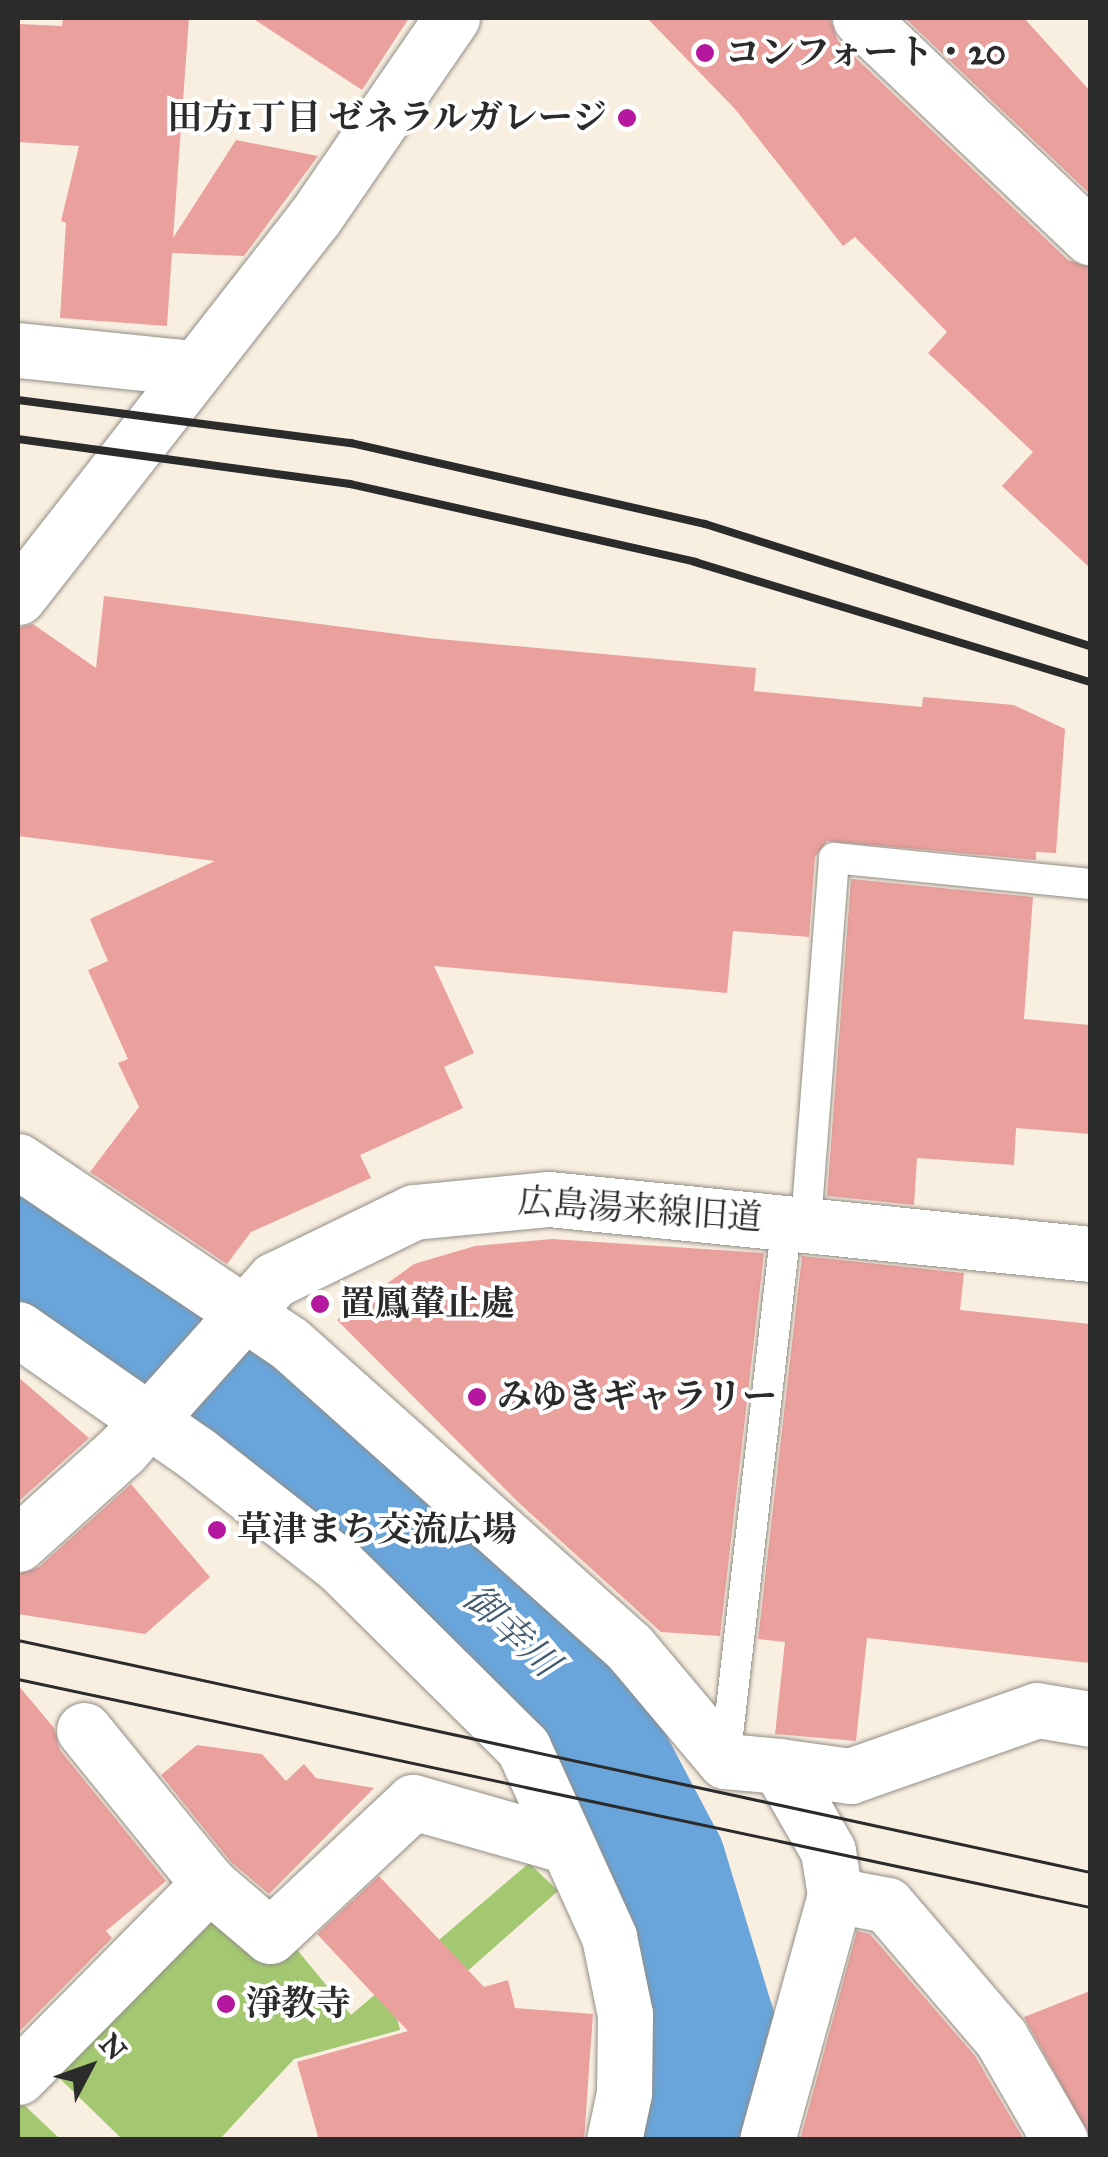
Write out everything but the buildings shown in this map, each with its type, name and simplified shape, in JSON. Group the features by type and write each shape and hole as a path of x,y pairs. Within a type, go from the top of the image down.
{"street":[{"path":"18,597 192,368 315,217 452,18"},
{"path":"860,18 1090,237"},
{"path":"18,350 192,368"},
{"path":"18,1161 238,1321 289,1343 629,1647 725,1762 850,1776 1036,1710 1090,1719"},
{"name":"広島湯来線旧道","path":"18,1544 159,1409 286,1273 370,1228 446,1206 550,1199 1090,1254"},
{"path":"18,1330 159,1409 338,1565 523,1747 609,1937 625,2014 624,2092 614,2140"},
{"path":"84,1730 209,1884 270,1936 413,1802 567,1846"},
{"path":"766,2140 835,1895 828,1851 779,1766"},
{"path":"19,2073 209,1884"},
{"path":"835,1895 887,1905 1001,2038 1060,2140"}],"lane":[{"path":"725,1762 797,1222 834,858 1090,884"}],"green space":[{"path":"529,1863 558,1891 437,1998 395,2009 400,2030 294,2059 220,2139 122,2139 48,2067 210,1902 289,1940 351,2015"},
{"path":"18,2099 60,2139 18,2139"}],"water":[{"path":"568,1683 715,1888 777,2020 745,2139 638,2139 644,2001 621,1866"}],"waterway":[{"name":"御幸川","path":"18,1246 274,1423 421,1547 568,1683 663,1863 712,2024 685,2140"}],"tram line":[{"path":"18,1640 1090,1872"},
{"path":"18,1679 1090,1907"}],"railway":[{"path":"18,400 351,443 705,524 1090,646"},
{"path":"18,439 350,484 695,562 1090,682"}],"place":[{"name":"コンフォート・20","path":"705,53"},
{"name":"田方1丁目 ゼネラルガレージ","path":"627,118"},
{"name":"置鳳輦止處","path":"320,1304"},
{"name":"みゆきギャラリー","path":"477,1397"},
{"name":"草津まち交流広場","path":"217,1530"},
{"name":"淨教寺","path":"226,2004"}]}
